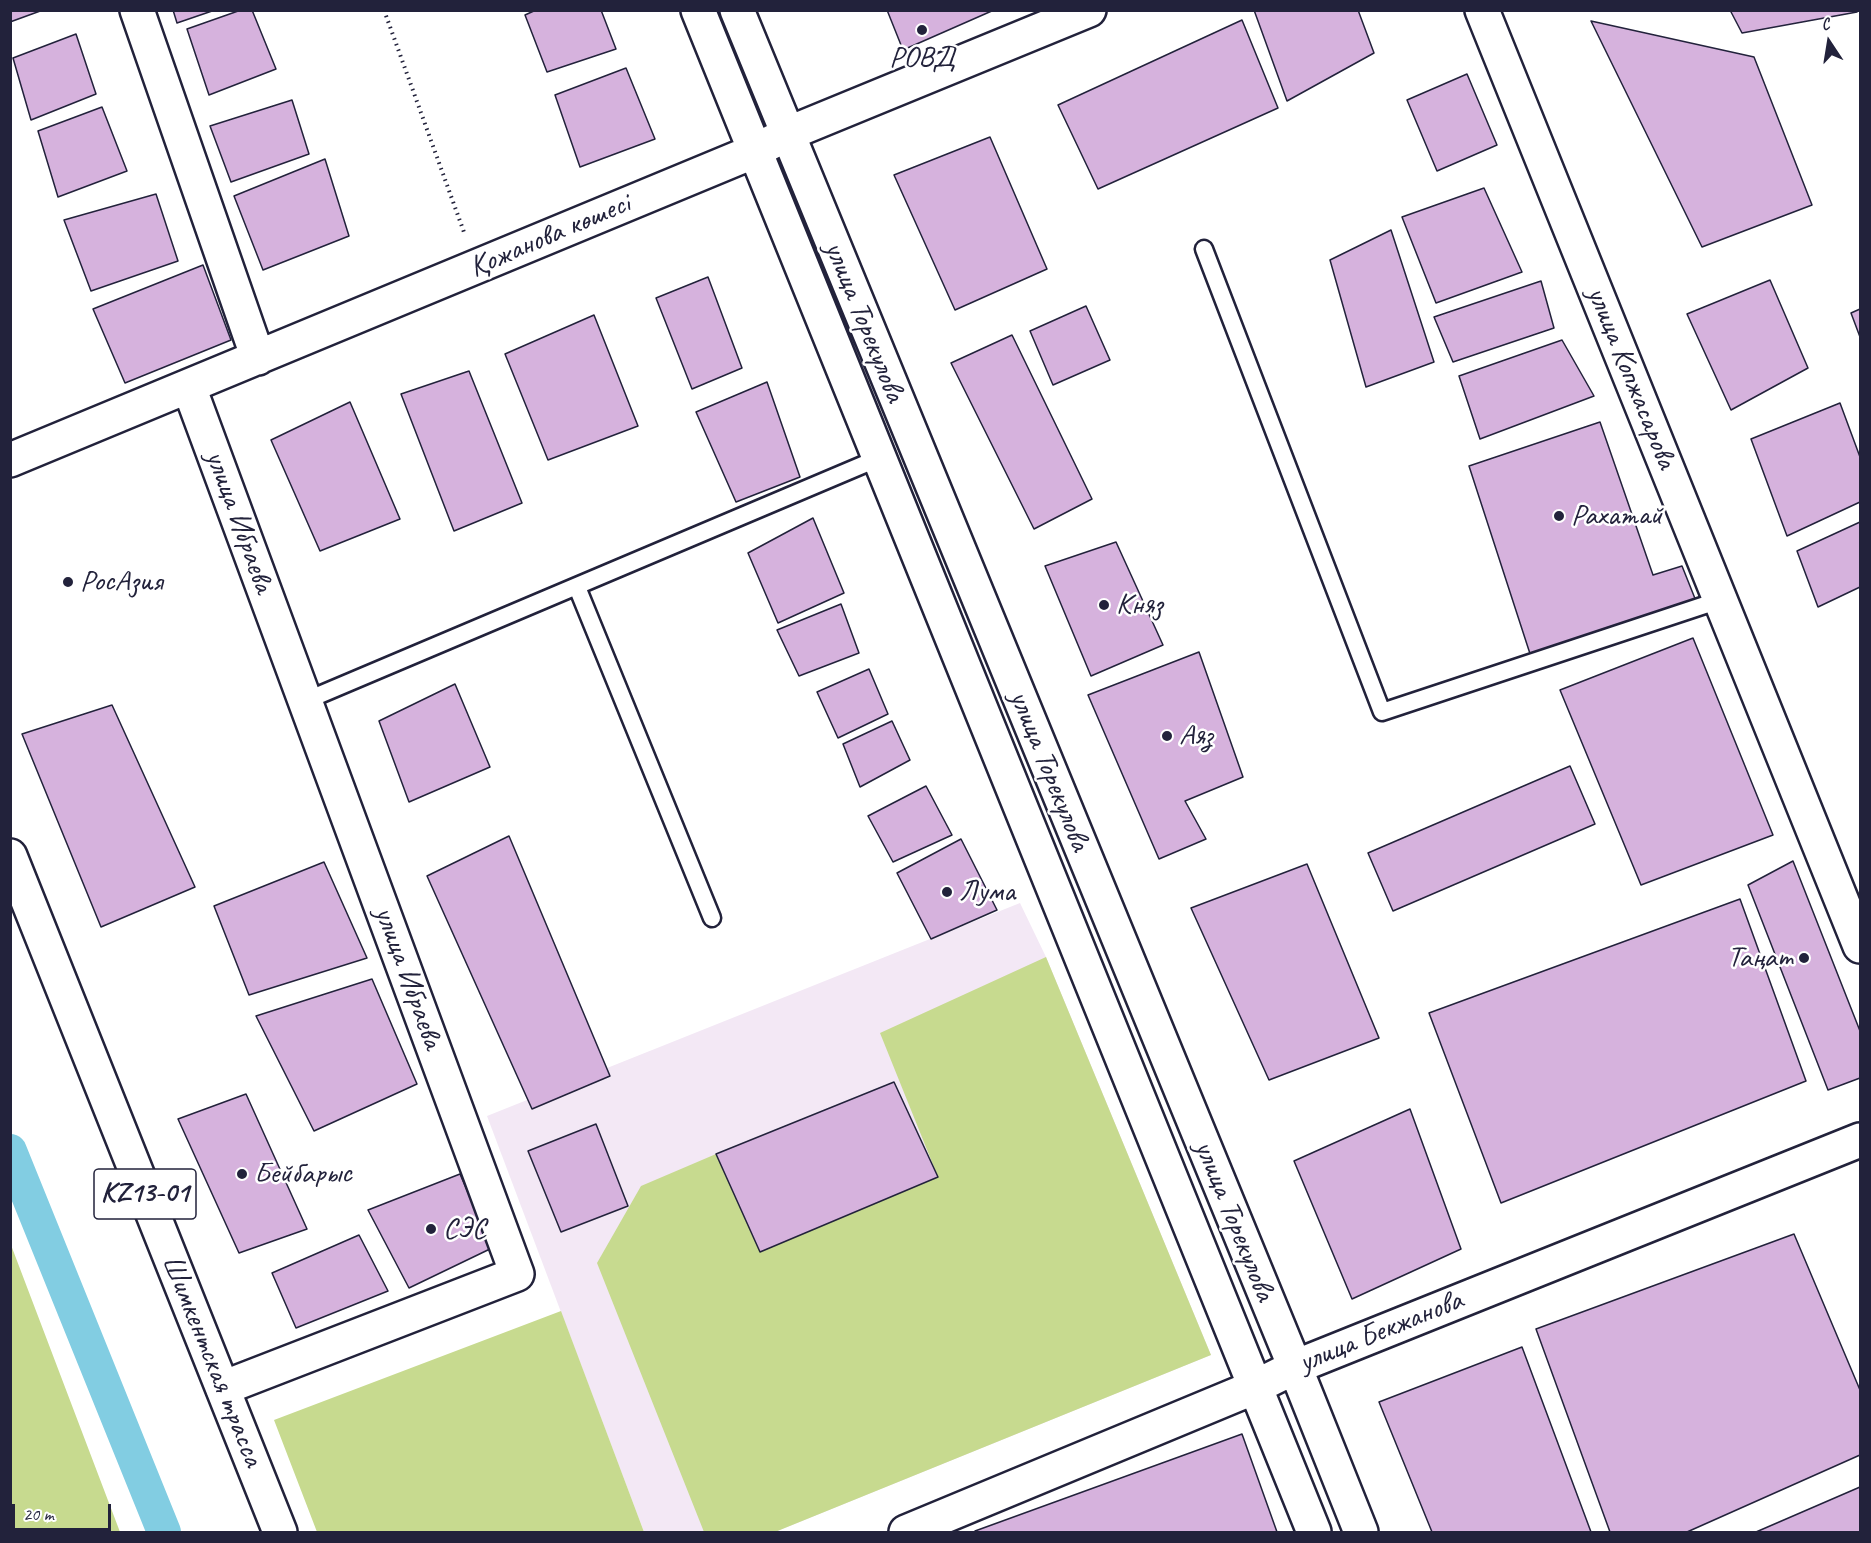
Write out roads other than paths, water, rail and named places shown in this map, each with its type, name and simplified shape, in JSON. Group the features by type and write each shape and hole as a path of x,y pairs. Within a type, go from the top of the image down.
{"street":[{"path":"137,10 258,358"},
{"name":"улица Торекулова","path":"698,10 1314,1533"},
{"name":"улица Торекулова","path":"737,10 1295,1367 1360,1533"},
{"name":"Қожанова көшесі","path":"10,460 1089,10"},
{"name":"улица Копжасарова","path":"1482,10 1860,946"},
{"name":"улица Ибраева","path":"189,387 517,1274 223,1388"},
{"name":"Шимкентская трасса","path":"10,856 280,1533"},
{"name":"улица Бекжанова","path":"906,1533 1295,1367 1860,1140"}],"lane":[{"path":"1204,249 1382,712 1720,600"},
{"path":"305,701 879,458"},
{"path":"577,587 712,918"}],"waterway":[{"path":"10,1151 164,1532"}],"place":[{"name":"РОВД","path":"922,30"},
{"name":"Рахатай","path":"1559,516"},
{"name":"РосАзия","path":"68,582"},
{"name":"Княз","path":"1104,605"},
{"name":"Аяз","path":"1167,736"},
{"name":"Лума","path":"947,892"},
{"name":"Таңат","path":"1804,958"},
{"name":"Бейбарыс","path":"242,1174"},
{"name":"СЭС","path":"431,1229"}]}
